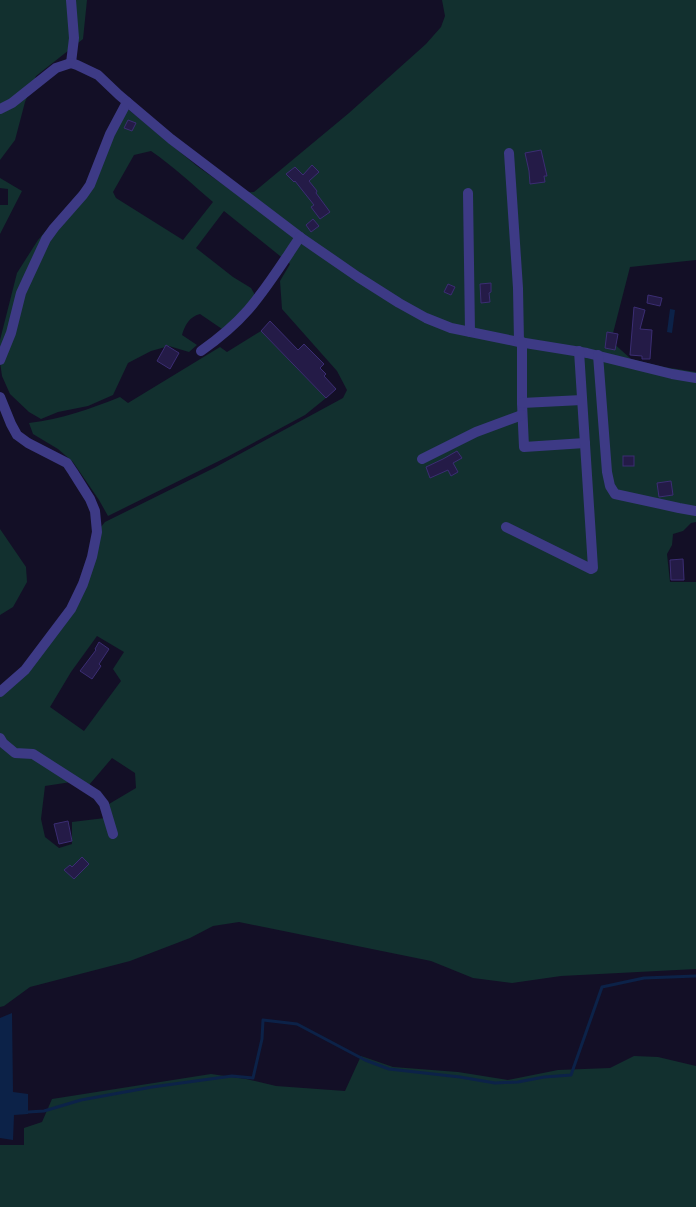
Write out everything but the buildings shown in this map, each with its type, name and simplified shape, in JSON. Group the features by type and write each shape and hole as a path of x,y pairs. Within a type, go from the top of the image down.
{"street":[{"path":"71,0 74,38 71,63"},
{"path":"0,109 12,103 56,68 71,63 98,75 171,139 300,237 358,277 426,318 451,328 520,342 579,351 672,374 696,378"},
{"path":"0,360 11,333 21,293 46,239 83,196 90,185 110,134 127,102"},
{"path":"509,153 518,288 524,447 585,443"},
{"path":"468,193 470,332"},
{"path":"201,351 226,332 248,310 266,287 300,237"},
{"path":"506,527 590,569 593,568 579,351"},
{"path":"598,355 607,472 610,486 615,494 696,511"},
{"path":"0,397 17,435 28,443 67,464 73,472 90,499 95,511 97,532 92,557 83,584 71,610 25,670 0,692"},
{"path":"522,403 582,400"},
{"path":"422,459 476,432 522,415"},
{"path":"0,738 3,743 15,753 33,754 97,795 104,804 113,834"}],"green space":[{"path":"0,0 87,0 83,39 36,76 25,102 15,140 0,160"},
{"path":"442,0 696,0 696,260 630,267 611,341 631,359 664,367 696,372 696,522 691,523 683,531 673,534 672,545 667,554 670,582 696,582 696,969 561,976 512,983 473,978 431,961 239,922 213,926 190,938 130,961 30,987 4,1006 0,1007 0,695 69,618 100,528 105,522 214,468 343,398 347,390 337,371 282,309 280,281 290,264 224,211 196,248 233,277 251,288 255,295 235,318 222,329 200,314 196,315 188,322 182,335 197,345 189,352 169,346 151,351 128,363 113,395 88,406 58,412 41,419 29,412 10,394 2,376 0,362 0,340 17,273 38,240 88,182 122,107 129,110 197,166 235,193 254,192 349,113 426,44 441,27 445,16","holes":["151,151 175,169 213,202 183,240 116,198 113,192 134,155","97,636 124,652 113,669 121,681 84,731 50,707 71,672","112,758 135,773 136,788 109,804 105,818 72,822 72,844 59,848 45,837 41,819 45,786 71,782 89,785"]},
{"path":"0,178 22,191 0,234 0,205 8,205 8,189 0,188"},
{"path":"261,331 326,398 305,415 227,457 108,516 73,462 58,449 33,434 29,423 76,413 120,397 128,403 220,347 227,352"},
{"path":"0,529 26,567 27,582 13,607 0,615"},
{"path":"361,1056 393,1067 458,1072 508,1080 558,1070 610,1068 634,1056 658,1057 696,1066 696,1207 0,1207 0,1145 24,1145 24,1128 42,1122 52,1099 211,1074 246,1079 276,1086 345,1091"}],"water":[{"path":"670,309 675,310 672,333 667,332"},
{"path":"12,1013 13,1092 28,1094 28,1114 14,1115 13,1140 0,1138 0,1018"}],"waterway":[{"path":"28,1112 44,1111 81,1100 152,1087 232,1076 253,1078 262,1039 263,1020 297,1024 365,1060 389,1069 460,1077 495,1083 518,1082 544,1077 571,1075 602,987 644,978 696,976"}]}
